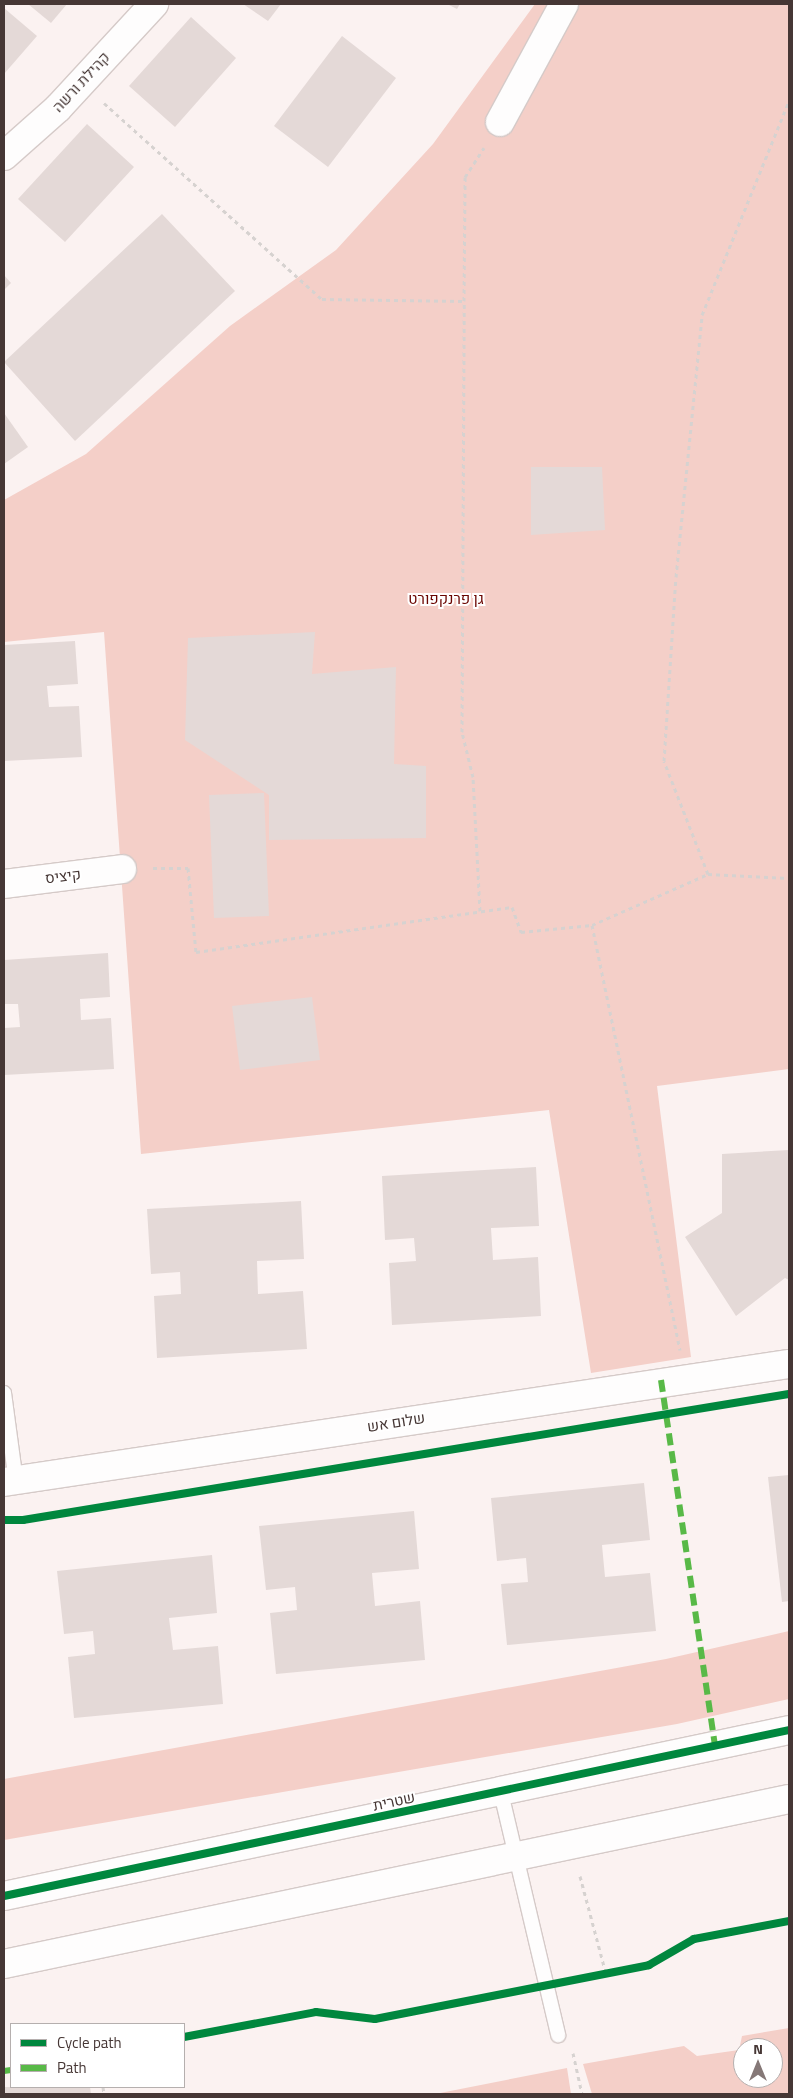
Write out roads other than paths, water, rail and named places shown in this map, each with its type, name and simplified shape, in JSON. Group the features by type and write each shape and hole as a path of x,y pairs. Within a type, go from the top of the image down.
{"street":[{"name":"קהילת ורשה","path":"4,156 82,82 154,4"},
{"path":"500,122 564,4"},
{"name":"קיציס","path":"4,884 122,869"},
{"name":"שלום אש","path":"10,1482 685,1377 789,1364"},
{"name":"שטרית","path":"4,1896 501,1793 789,1730"},
{"path":"4,1964 514,1853 789,1799"}],"lane":[{"path":"4,1392 10,1482"},
{"path":"501,1793 558,2035"}],"park label":[{"name":"גן פרנקפורט","path":"446,599"}]}
